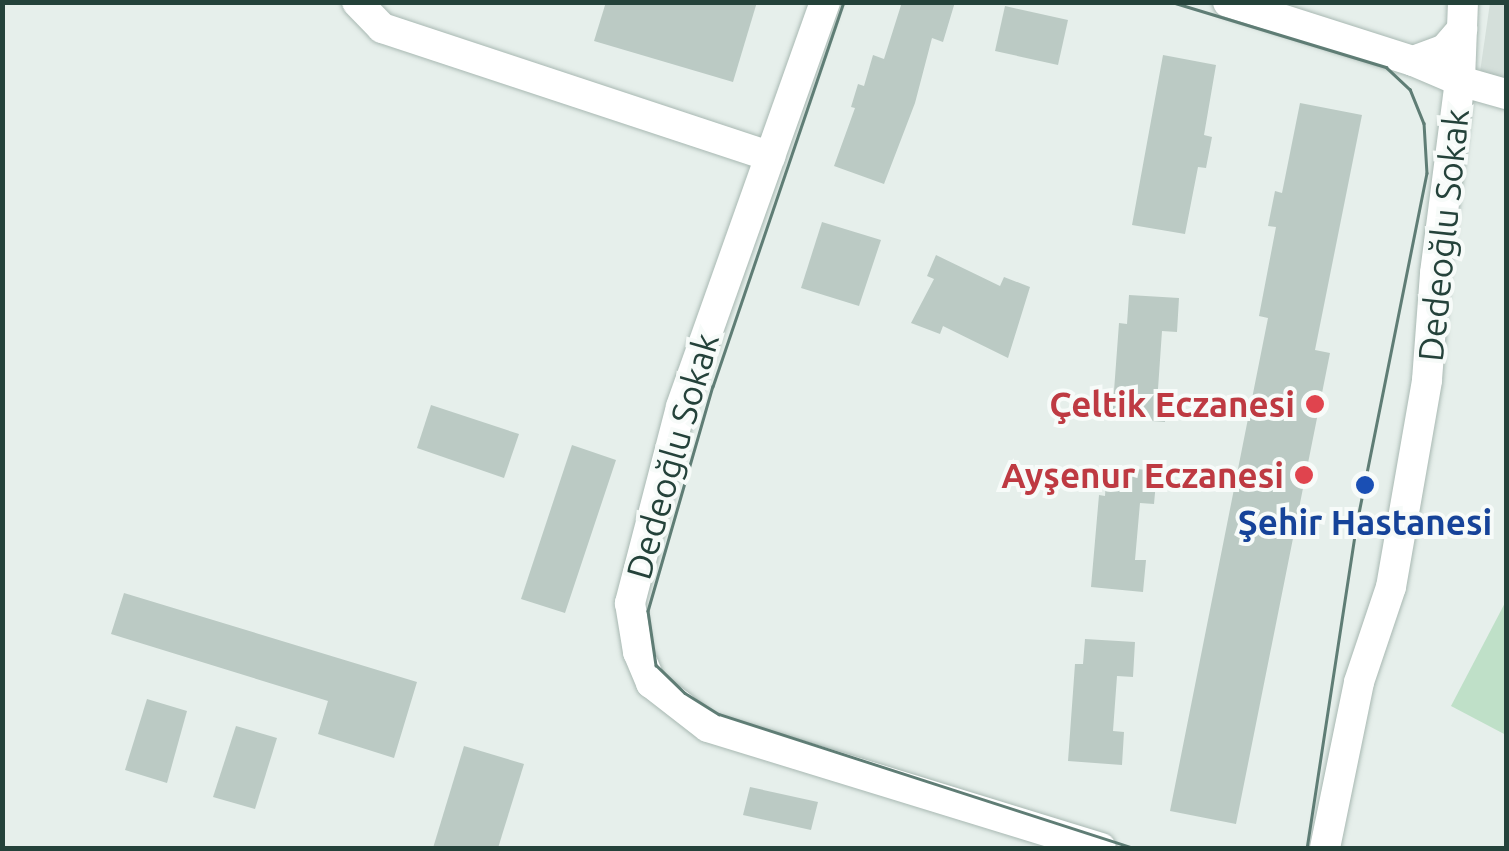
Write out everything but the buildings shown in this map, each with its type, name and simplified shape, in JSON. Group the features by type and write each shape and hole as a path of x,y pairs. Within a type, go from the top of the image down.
{"street":[{"path":"357,2 382,28 770,156"},
{"name":"Dedeoğlu Sokak","path":"826,2 681,406 630,603 638,652 651,684 708,727 1101,848"},
{"name":"Dedeoğlu Sokak","path":"1228,2 1414,61 1460,81 1435,273 1427,380 1391,587 1359,682 1328,847"},
{"path":"1462,16 1460,81 1506,94"},
{"name":"Dedeoğlu Sokak","path":"1414,61 1444,50 1462,16"}],"shaded area":[{"path":"1490,3 1506,3 1506,78 1480,72"}],"green space":[{"path":"1506,601 1506,735 1451,706"}],"tram line":[{"path":"844,2 713,386 648,611 656,665 685,693 719,714 1135,848"},
{"path":"1172,2 1386,67 1410,89 1424,123 1427,173 1356,529 1307,848"}],"place":[{"name":"Çeltik Eczanesi","path":"1315,404"},
{"name":"Ayşenur Eczanesi","path":"1304,475"},
{"name":"Şehir Hastanesi","path":"1365,485"}]}
